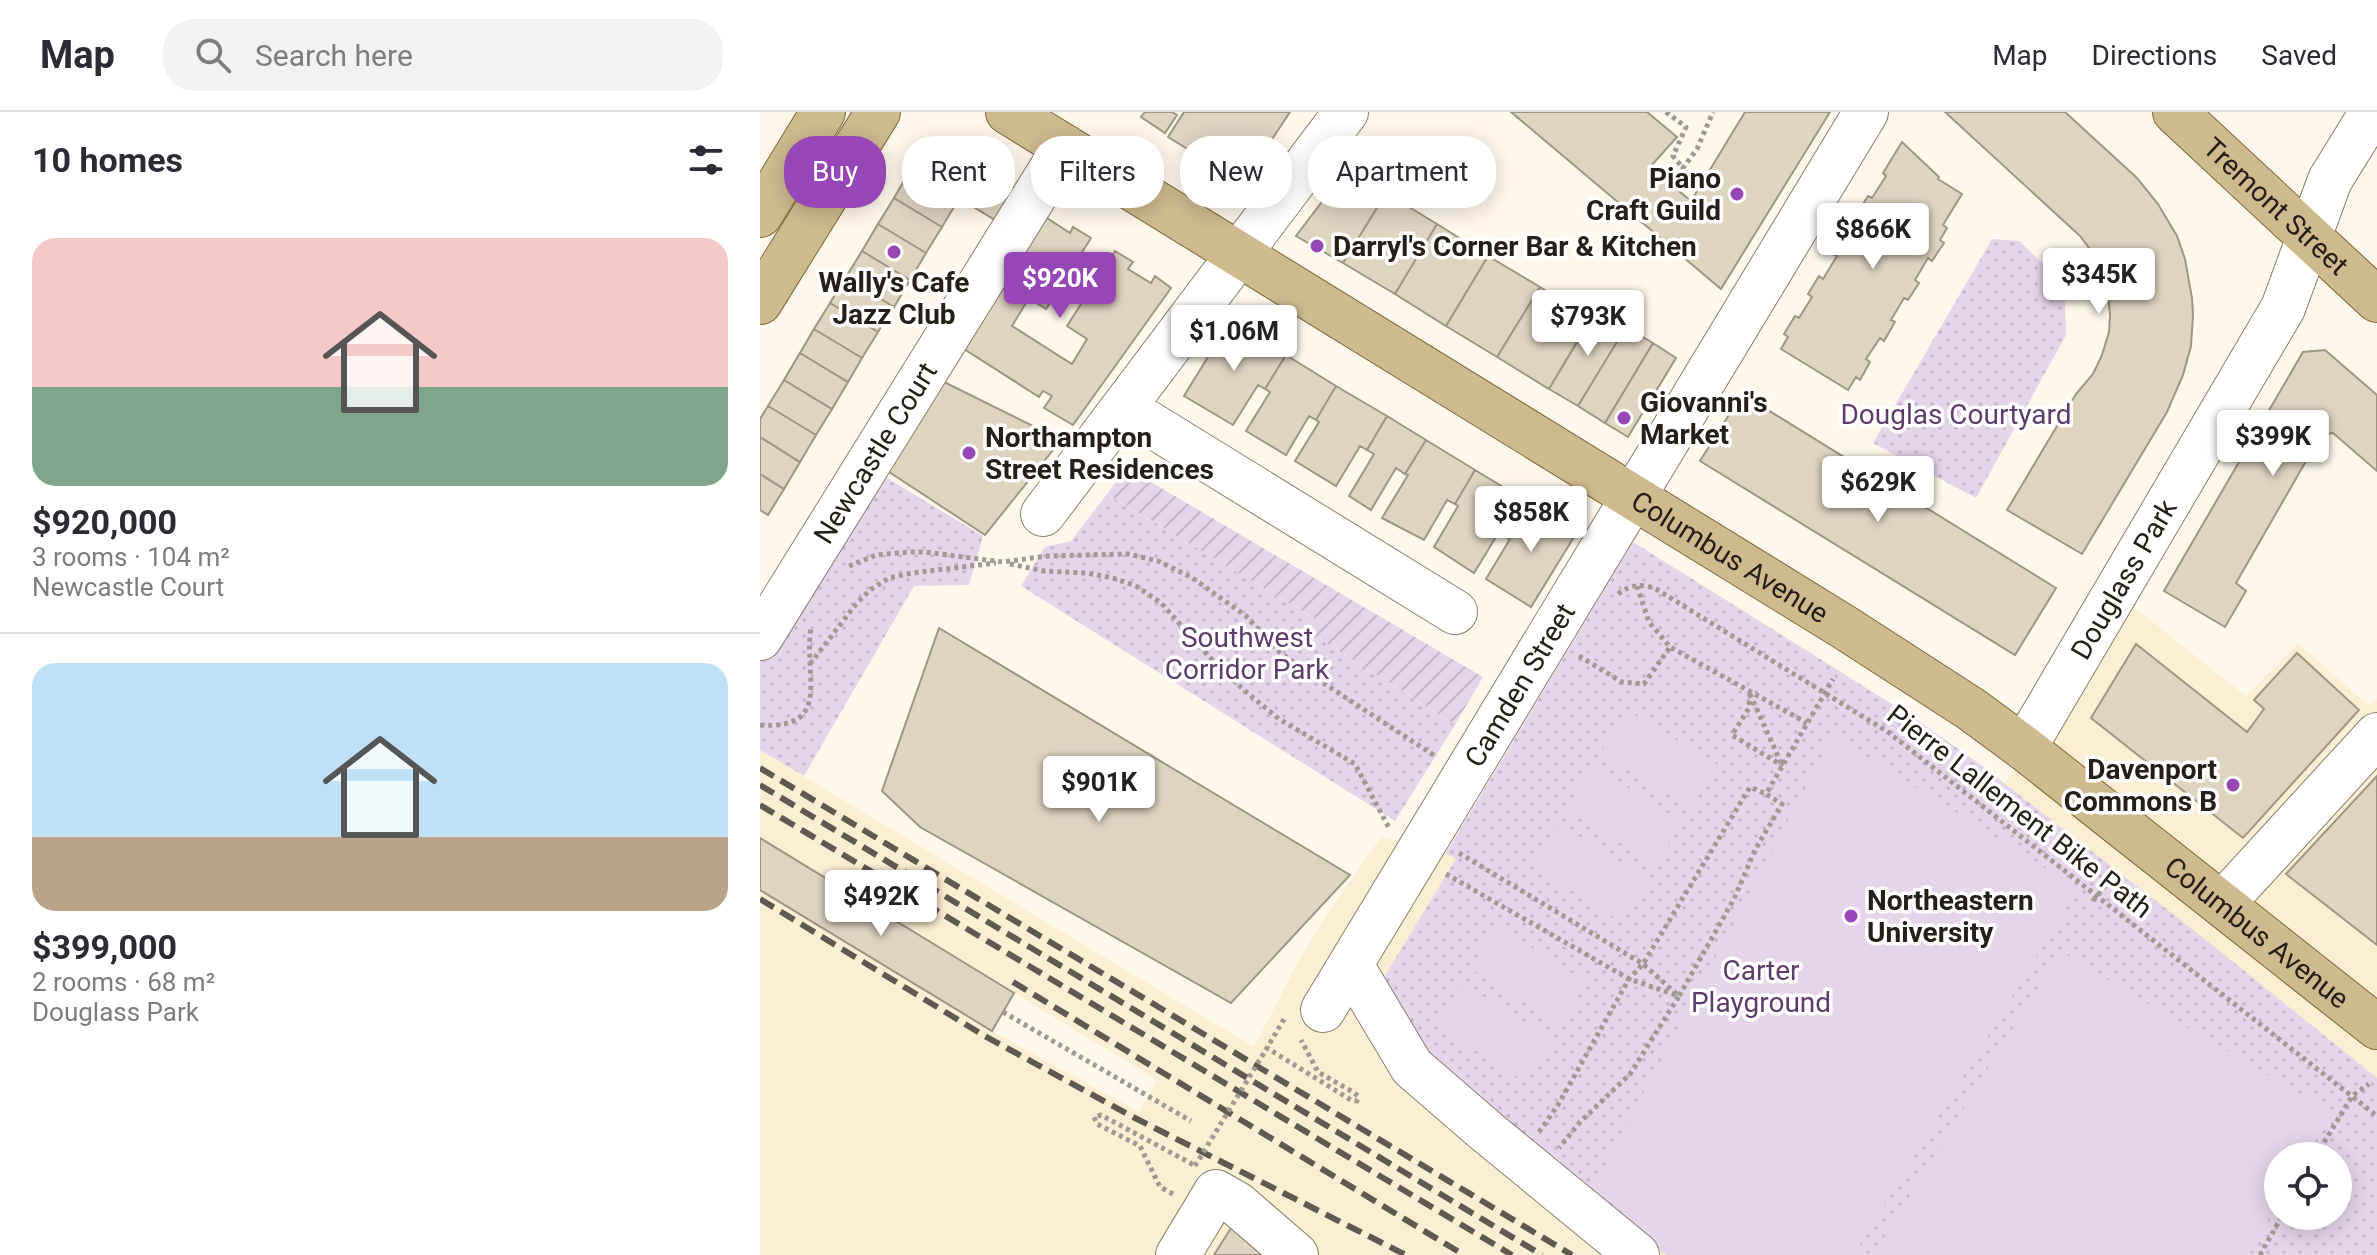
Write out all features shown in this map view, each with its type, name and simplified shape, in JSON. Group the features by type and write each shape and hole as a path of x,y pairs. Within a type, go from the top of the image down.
{"main road":[{"path":"760,215 823,112"},
{"path":"760,302 878,112"},
{"name":"Columbus Avenue","path":"1008,112 1047,136"},
{"name":"Tremont Street","path":"2175,112 2377,300"},
{"name":"Columbus Avenue","path":"1164,208 1844,627 1971,709 2377,1027"}],"street":[{"path":"1043,514 1346,112"},
{"name":"Camden Street","path":"1300,1023 1360,980 1633,497 1866,112"},
{"name":"Douglass Park","path":"2024,748 2283,308 2330,180 2372,112"},
{"name":"Newcastle Court","path":"760,638 1031,202"},
{"path":"1124,408 1455,612"},
{"path":"2222,904 2377,735"},
{"path":"1360,980 1412,1067 1637,1255"},
{"path":"1360,980 1378,1055 1403,1093 1560,1221"},
{"path":"1178,1255 1205,1190 1237,1204 1296,1255"}],"path":[{"path":"1666,112 1686,127 1673,156 1699,187"},
{"path":"1683,168 1697,149 1713,112"},
{"path":"845,568 876,555 910,552 1003,562 1044,571 1086,573 1136,586 1161,603 1214,662 1279,719 1355,764 1390,829"},
{"path":"810,665 856,604 889,578 1047,556 1128,554 1158,561 1191,577 1246,616 1277,650 1305,671 1441,760"},
{"path":"1616,597 1625,589 1637,586 1649,622 1670,647 1807,723"},
{"name":"Pierre Lallement Bike Path","path":"1637,586 1656,589 1888,732 2377,1116"},
{"path":"760,725 785,723 805,713 811,695 810,631 813,618"},
{"path":"1579,656 1622,682 1644,684 1670,647"},
{"path":"1766,794 1833,679"},
{"path":"1750,693 1783,766"},
{"path":"1750,693 1749,708 1732,735 1783,766"},
{"path":"1750,787 1782,804 1756,848 1734,899 1630,1074 1529,1166 1558,1105 1629,979 1643,964 1750,787"},
{"path":"1459,853 1643,964 1679,996"},
{"path":"1441,872 1629,979 1679,996"},
{"path":"2093,901 2111,879"},
{"path":"1003,1012 1191,1121"},
{"path":"1205,1190 1267,1048 1300,1023 1318,1072 1353,1092 1358,1096 1357,1101 1267,1048"},
{"path":"2324,1142 2352,1096 2369,1084"},
{"path":"1101,1115 1205,1190 1160,1187 1140,1146 1097,1124 1094,1117 1101,1115"},
{"path":"2260,1255 2274,1230"}],"shaded area":[{"name":"Northeastern University","path":"1688,576 1919,721 2005,783 2132,606 2246,696 2298,643 2369,706 2377,699 2377,1255 760,1255 760,890 992,1031 1139,1112 1157,1080 760,838 760,750 1254,1047 1300,958 1381,837 1446,853 1464,864"}],"green space":[{"name":"Douglas Courtyard","path":"1992,239 2019,241 2054,274 2065,300 2066,335 1976,498 1873,443"},
{"path":"1127,468 1483,677 1455,725 1309,632 1315,619 1107,494"},
{"path":"877,472 983,536 969,585 914,586 804,776 760,750 760,655"},
{"name":"Southwest Corridor Park","path":"1107,494 1315,619 1309,632 1455,725 1395,821 1021,586 1045,547 1071,541"},
{"name":"Carter Playground","path":"1633,542 1919,721 1978,763 2191,928 2377,1078 2377,1255 1666,1255 1423,1060 1380,984 1456,859 1446,853"},
{"path":"1626,710 1718,765 1691,809 1600,753"},
{"path":"1833,735 2078,889 1854,1255 1675,1255 1593,1188"},
{"path":"1592,766 1683,822 1656,865 1565,810"},
{"path":"1558,823 1649,879 1622,922 1531,866"},
{"path":"1496,926 1587,982 1561,1025 1470,969"},
{"path":"2060,951 2332,1113 2314,1142 2264,1142 2264,1226 2247,1255 1873,1255"},
{"path":"1462,983 1553,1039 1526,1082 1435,1026"}],"building":[{"path":"1145,112 1172,112 1177,115 1165,133 1141,117"},
{"path":"1184,112 1290,112 1274,136 1180,136 1180,144 1168,137"},
{"name":"Piano Craft Guild","path":"1511,112 1647,112 1677,137 1650,167 1691,201 1745,112 1830,112 1721,289"},
{"path":"1945,112 2065,112 2137,178 2158,204 2177,236 2185,259 2193,315 2191,346 2183,375 2167,412 2082,554 2007,510 2102,355 2109,332 2107,285 2095,256 2080,236"},
{"path":"1902,142 1938,179 1962,194 1943,225 1947,228 1940,240 1944,243 1932,261 1928,258 1915,280 1919,283 1908,300 1904,298 1891,320 1895,322 1884,341 1880,338 1866,359 1870,362 1860,380 1856,377 1848,390 1781,349 1788,337 1784,334 1812,297 1808,294 1819,276 1823,279 1837,256 1833,254 1844,235 1848,238 1862,216 1857,214 1886,176 1883,173"},
{"path":"902,184 902,203 894,198"},
{"path":"1015,188 1024,194 1005,226 975,208 1015,208"},
{"path":"894,198 902,203 902,208 911,208 942,227 926,253 878,224"},
{"path":"911,208 953,208 942,227"},
{"path":"1317,208 1377,208 1343,263 1296,236"},
{"path":"1377,208 1411,208 1437,224 1395,294 1343,263"},
{"path":"1044,216 1070,233 1073,227 1091,238 1046,309 1029,298 1012,326 1072,364 1087,339 1067,326 1115,251 1133,262 1128,269 1151,283 1155,276 1171,288 1073,425 1044,408 1052,396 1043,391 1039,397 950,340"},
{"name":"Wally's Cafe Jazz Club","path":"878,224 926,253 910,280 862,251"},
{"path":"1437,224 1488,256 1446,326 1395,294"},
{"path":"862,251 910,280 894,307 846,277"},
{"path":"1488,256 1540,287 1497,357 1446,326"},
{"path":"846,277 894,307 878,332 830,303"},
{"path":"1540,287 1591,318 1549,389 1497,357"},
{"path":"830,303 878,332 862,358 814,329"},
{"path":"1597,309 1626,327 1578,406 1549,389"},
{"path":"1230,321 1286,355 1265,389 1258,385 1233,425 1184,396"},
{"path":"1626,327 1653,343 1605,423 1578,406"},
{"path":"814,329 862,358 848,382 800,353"},
{"path":"1653,343 1676,358 1628,437 1605,423"},
{"path":"2325,350 2377,395 2377,471 2333,433 2321,435 2236,583 2246,591 2225,627 2164,591 2303,352"},
{"path":"800,353 848,382 832,409 784,380"},
{"path":"1286,355 1336,386 1316,420 1309,416 1286,455 1246,431 1270,392 1265,389"},
{"name":"Northampton Street Residences","path":"930,375 1061,440 985,535 880,466"},
{"path":"784,380 832,409 816,435 768,406"},
{"path":"1336,386 1387,416 1367,450 1360,446 1336,486 1295,461"},
{"path":"1742,394 2056,588 2015,655 1700,461"},
{"path":"768,406 816,435 800,462 760,437 760,419"},
{"path":"1387,416 1426,440 1405,474 1396,468 1371,510 1349,496 1374,454 1367,450"},
{"path":"760,437 800,462 784,489 760,474"},
{"path":"1426,440 1475,470 1455,504 1447,500 1424,540 1382,518"},
{"path":"1475,470 1526,501 1505,537 1499,532 1474,573 1434,547"},
{"path":"760,474 784,489 768,515 760,510"},
{"path":"1526,501 1577,532 1531,607 1486,579 1510,539 1505,537"},
{"path":"939,628 1350,875 1231,1003 920,827 882,791"},
{"name":"Davenport Commons B","path":"2136,644 2247,732 2264,709 2254,700 2297,653 2359,710 2243,838 2091,718"},
{"path":"2377,776 2377,945 2286,874"},
{"path":"2377,776 2377,945 2286,874"},
{"path":"760,838 1014,993 992,1031 760,890"},
{"path":"1231,1228 1262,1255 1214,1255"}],"railway":[{"path":"760,768 1572,1255"},
{"path":"760,785 1542,1255"},
{"path":"760,805 1512,1255"},
{"path":"760,899 983,1035 1135,1118 1406,1255"},
{"path":"1013,982 1464,1255"}],"place":[{"name":"Piano Craft Guild","path":"1737,194"},
{"name":"Darryl's Corner Bar & Kitchen","path":"1317,246"},
{"name":"Wally's Cafe Jazz Club","path":"894,252"},
{"name":"Giovanni's Market","path":"1624,418"},
{"name":"Northampton Street Residences","path":"969,453"},
{"name":"Davenport Commons B","path":"2233,785"},
{"name":"Northeastern University","path":"1851,916"}]}
